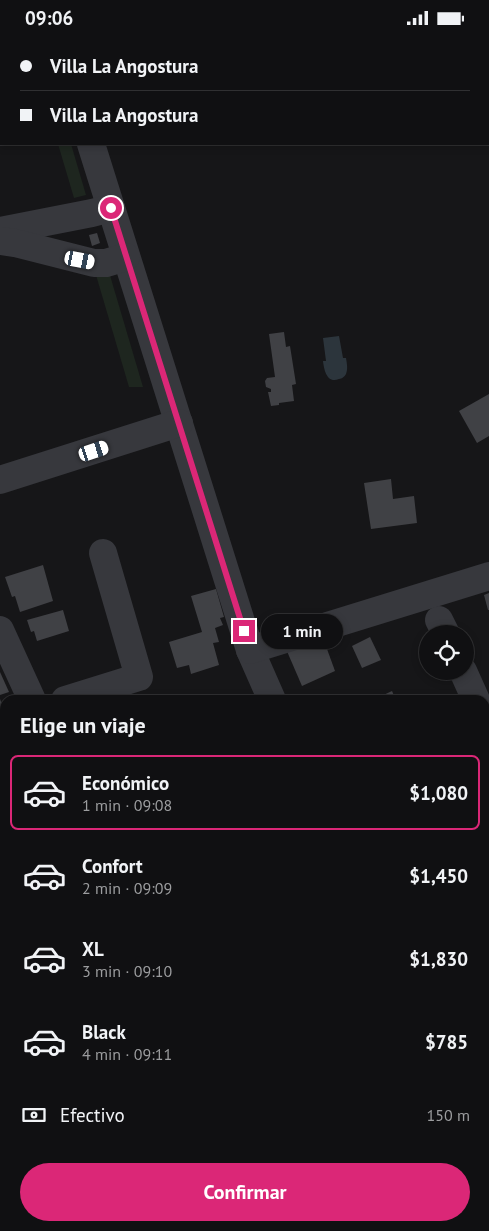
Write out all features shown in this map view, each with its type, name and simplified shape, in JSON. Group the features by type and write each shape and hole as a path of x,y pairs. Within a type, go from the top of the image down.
{"street":[{"path":"91,145 250,650 270,695"},
{"path":"0,231 111,208"},
{"path":"0,241 94,263 106,263 126,257"},
{"path":"0,481 179,423"},
{"path":"81,695 139,677 103,553"},
{"path":"250,650 489,576"},
{"path":"0,630 30,695"},
{"path":"466,680 474,695"}],"shaded area":[{"path":"58,145 71,145 86,195 74,198"},
{"path":"109,272 143,387 129,387 96,275"},
{"path":"339,336 343,358 346,358 347,370 346,374 340,379 332,380 324,368 323,361 326,361 323,338"}],"building":[{"path":"97,233 100,243 92,246 89,235"},
{"path":"284,332 286,347 290,346 296,384 292,385 294,401 271,406 268,392 271,392 271,389 266,387 265,381 267,378 275,377 269,334"},
{"path":"489,394 489,436 477,443 459,411"},
{"path":"391,479 393,499 414,496 417,523 371,529 364,483"},
{"path":"43,565 53,601 20,612 15,596 12,597 5,577"},
{"path":"216,589 224,617 220,618 223,625 215,628 219,642 213,643 219,665 191,674 189,665 177,668 169,642 202,632 191,596"},
{"path":"489,593 489,610 488,610 484,595"},
{"path":"63,610 69,631 37,641 34,631 31,632 27,620"},
{"path":"370,637 381,660 362,668 352,646"},
{"path":"323,638 335,671 302,686 286,649"},
{"path":"0,672 9,692 0,695"},
{"path":"392,691 394,695 384,695"}],"route":[{"path":"111,208 244,631"}]}
